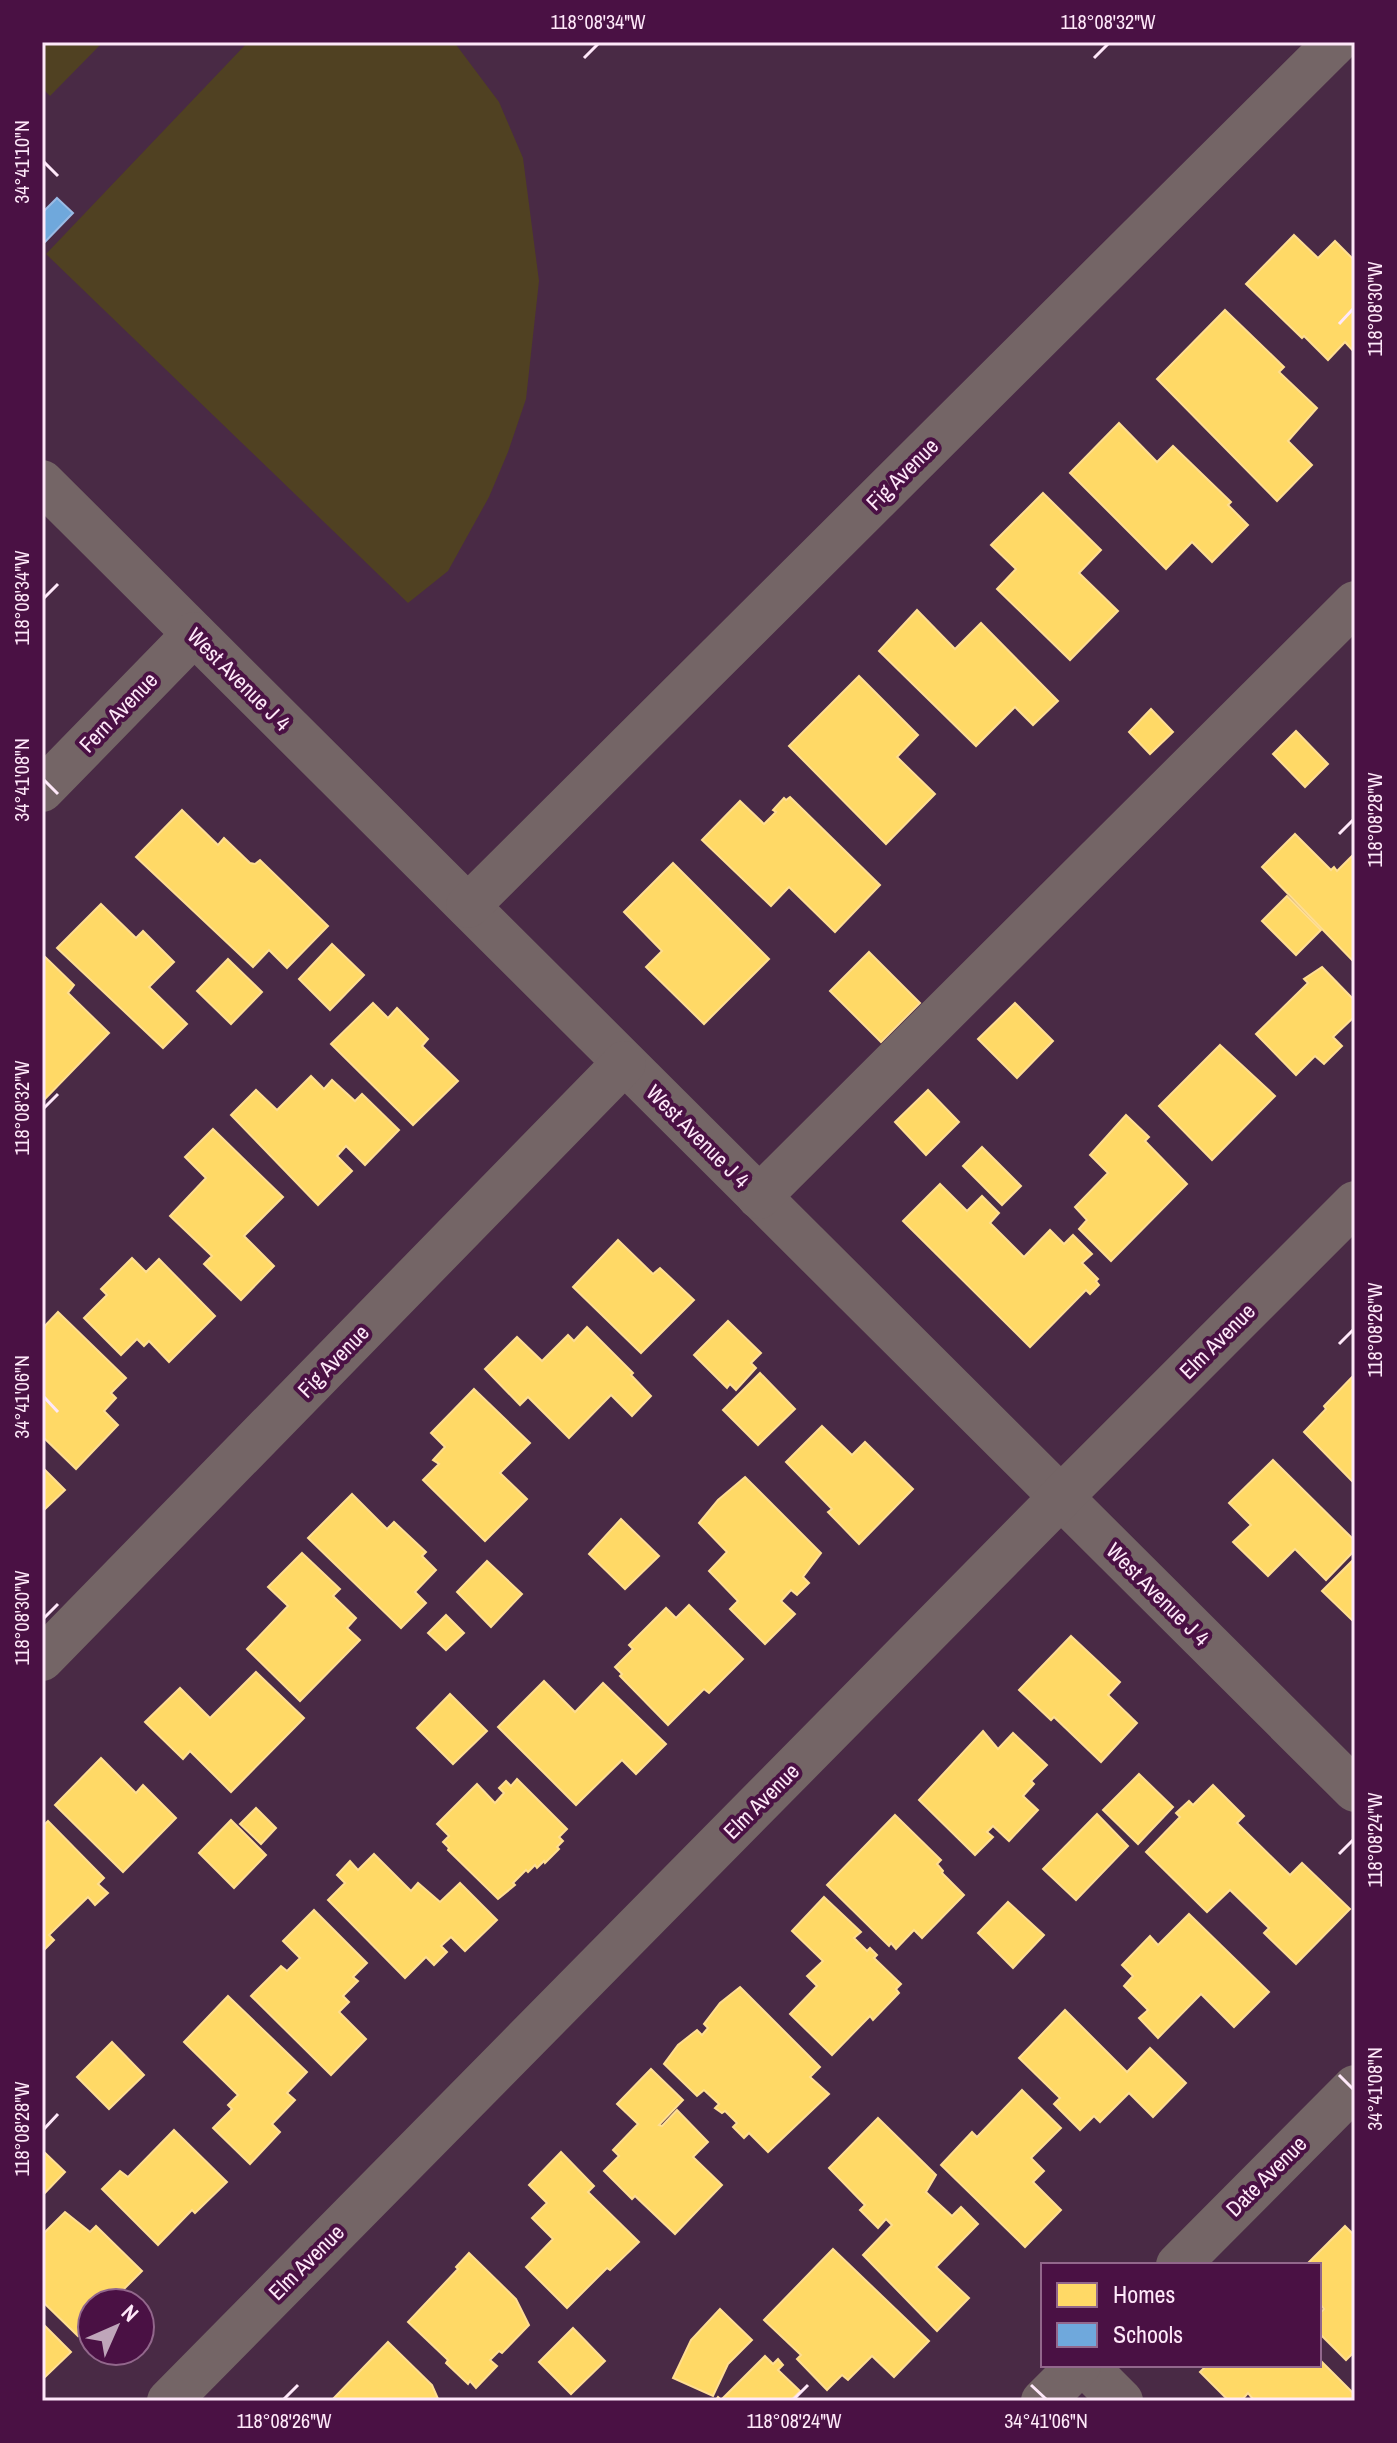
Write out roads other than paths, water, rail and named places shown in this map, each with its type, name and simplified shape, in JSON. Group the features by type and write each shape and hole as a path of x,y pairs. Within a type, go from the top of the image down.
{"street":[{"name":"Fig Avenue","path":"468,906 1336,42"},
{"name":"West Avenue J 4","path":"42,482 1355,1790"},
{"path":"759,1197 1355,603"},
{"name":"Fern Avenue","path":"42,790 194,634"},
{"name":"Fig Avenue","path":"42,1659 624,1063"},
{"name":"Elm Avenue","path":"169,2401 1355,1203"},
{"name":"Date Avenue","path":"1180,2263 1355,2087"},
{"path":"1043,2401 1077,2367"},
{"path":"1087,2367 1121,2401"}]}
